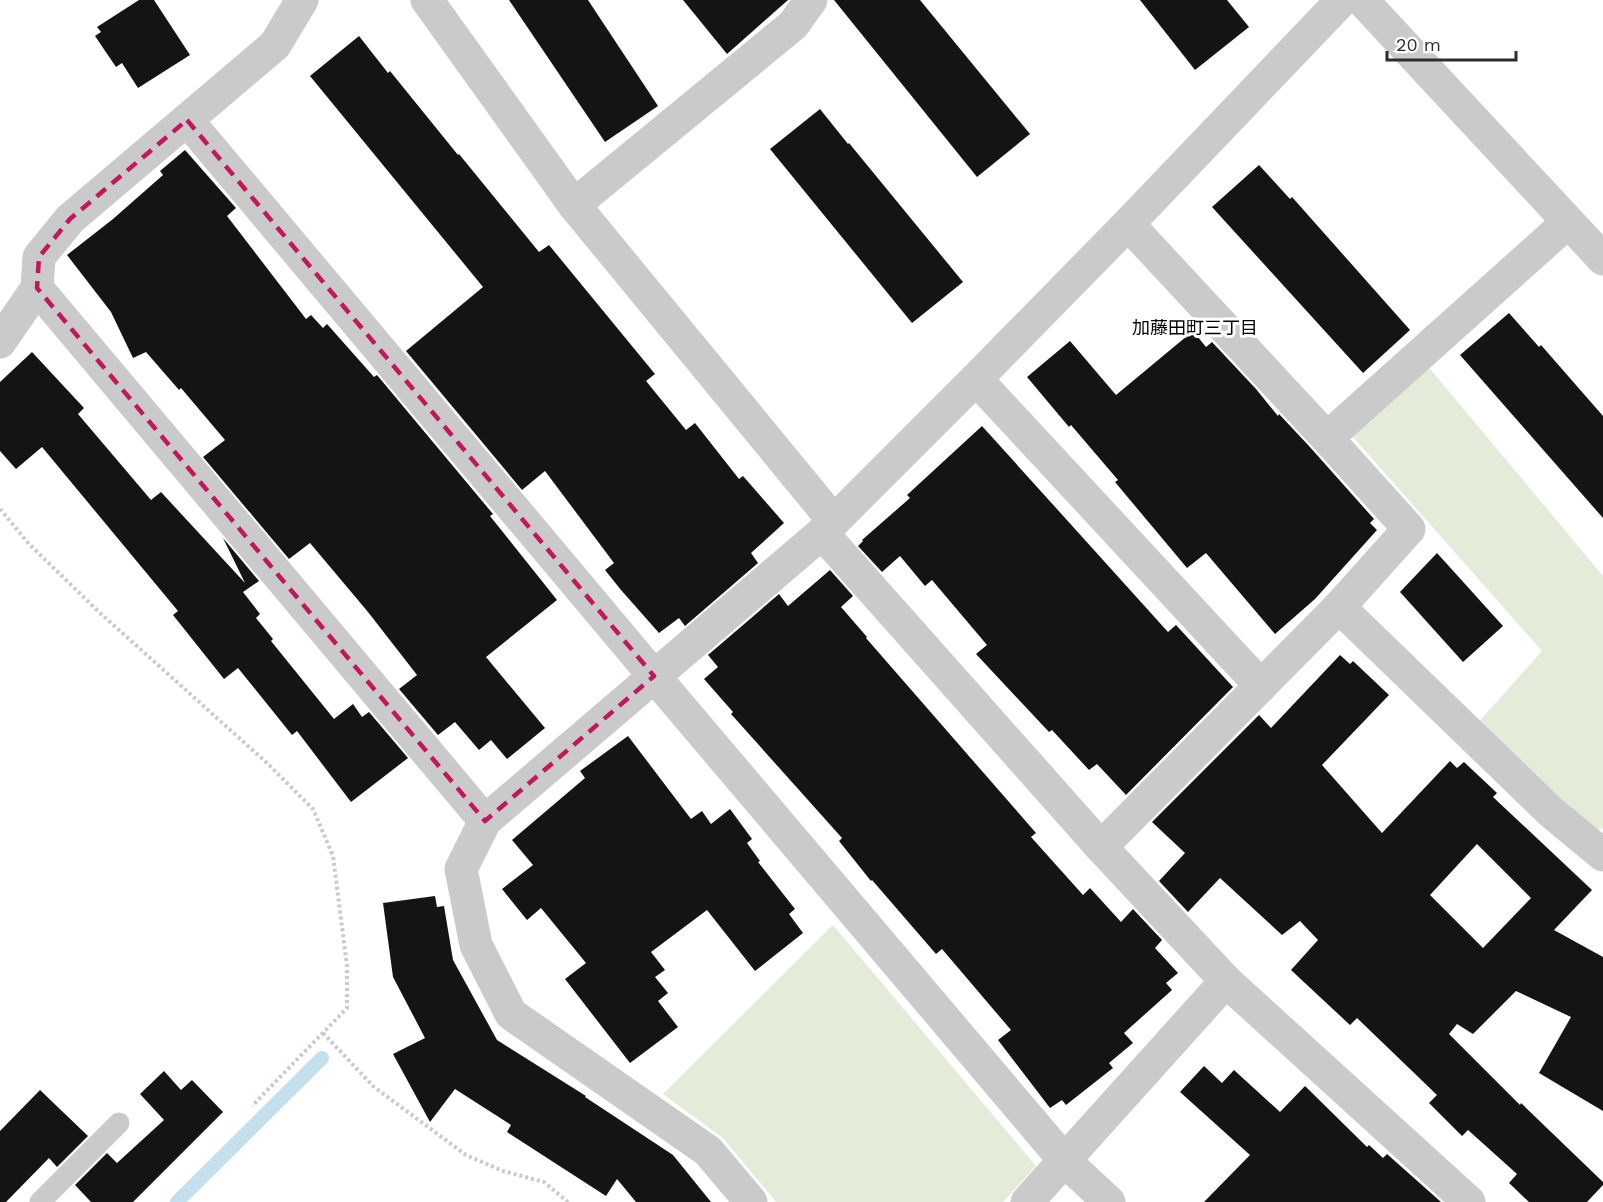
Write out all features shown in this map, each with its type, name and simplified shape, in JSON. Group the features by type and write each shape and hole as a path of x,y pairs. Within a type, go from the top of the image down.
{"street":[{"path":"0,342 37,288 39,257 70,219 275,45 303,0"},
{"path":"427,0 574,205 827,526 1101,847 1226,981 1469,1202"},
{"path":"574,205 793,25 811,0"},
{"path":"751,1202 708,1151 511,1014 476,945 461,869 485,821 827,526 1128,224 1342,0"},
{"path":"1362,0 1603,259"},
{"path":"187,120 1065,1161 1109,1202"},
{"path":"1327,438 1568,222"},
{"path":"1101,847 1339,607 1409,530 1327,438 1128,224"},
{"path":"37,288 485,821"},
{"path":"976,379 1260,686"},
{"path":"1339,607 1551,812 1603,855"},
{"path":"1028,1202 1226,981"}],"lane":[{"path":"40,1202 119,1123"}],"path":[{"path":"0,509 29,544 99,612 267,763 313,809 333,856 347,966 347,1008 252,1106"},
{"path":"323,1033 374,1087 466,1155 503,1171 544,1182 568,1202"}],"highlighted area":[{"path":"187,120 654,676 485,821 37,288 39,257 70,219"}],"green space":[{"path":"1426,364 1603,576 1603,828 1594,831 1476,725 1542,651 1353,437"},
{"path":"833,925 1036,1166 1003,1202 776,1202 723,1138 663,1094"}],"building":[{"path":"139,0 154,0 190,55 138,88 122,63 116,67 95,36 101,32 97,27"},
{"path":"509,0 588,0 658,106 605,142"},
{"path":"683,0 788,0 727,54"},
{"path":"834,0 920,0 1030,134 977,177"},
{"path":"1140,0 1227,0 1249,27 1195,70"},
{"path":"359,36 539,252 549,245 655,374 646,381 686,430 695,423 739,479 743,476 784,523 751,553 758,563 685,626 679,618 659,633 605,570 614,563 545,471 522,490 406,351 483,287 310,76"},
{"path":"820,109 963,282 912,323 770,149"},
{"path":"185,150 236,208 227,216 306,319 311,315 323,328 327,324 374,377 377,375 493,514 490,516 557,600 486,657 545,728 507,759 491,740 479,750 455,722 438,735 399,689 417,675 310,543 289,559 203,457 225,440 181,388 179,390 146,352 133,358 111,312 67,255 163,175 160,171"},
{"path":"1259,165 1290,199 1292,197 1410,330 1363,373 1212,207"},
{"path":"1509,313 1539,347 1541,345 1603,416 1603,518 1460,355"},
{"path":"1193,331 1206,347 1212,342 1278,416 1279,414 1309,446 1374,519 1370,523 1377,530 1315,599 1275,634 1206,553 1187,568 1115,482 1118,480 1027,377 1070,341 1116,395"},
{"path":"32,352 84,408 78,414 151,500 161,492 245,583 223,538 259,581 243,592 260,614 256,618 273,639 271,641 334,719 353,704 362,717 369,712 408,758 351,802 297,731 292,735 238,668 224,679 173,615 178,611 42,447 16,469 0,451 0,382"},
{"path":"982,426 1168,632 1176,625 1233,687 1126,795 1097,764 1089,770 1052,730 1049,732 976,654 987,645 932,580 925,586 900,556 882,572 858,546 910,498 907,495"},
{"path":"1437,553 1503,626 1463,662 1400,592"},
{"path":"830,570 853,596 841,607 1036,833 1031,837 1083,895 1090,888 1121,922 1133,909 1162,940 1155,948 1178,973 1166,983 1172,990 1124,1033 1133,1043 1109,1063 1113,1068 1066,1105 1062,1100 1050,1108 998,1040 1011,1030 942,949 936,954 871,881 839,841 842,838 731,714 733,712 704,679 718,667 708,655 779,594 788,606"},
{"path":"1340,655 1350,664 1353,661 1389,695 1322,765 1382,833 1450,761 1457,768 1464,762 1497,793 1493,797 1592,890 1554,930 1603,957 1603,1111 1539,1073 1571,1017 1516,991 1473,1034 1457,1024 1449,1034 1520,1105 1521,1103 1603,1182 1603,1185 1587,1202 1529,1202 1509,1183 1517,1174 1468,1130 1462,1136 1429,1103 1437,1095 1357,1018 1350,1025 1291,970 1318,940 1300,921 1282,935 1220,878 1188,912 1159,881 1185,853 1152,822 1259,715 1271,728","holes":["1477,844 1531,898 1483,948 1430,895"]},
{"path":"628,736 691,819 702,811 711,824 730,809 752,839 747,843 760,861 758,862 795,909 789,914 803,933 755,971 707,910 651,952 665,970 655,977 668,993 658,1001 678,1027 630,1063 565,979 586,963 541,908 527,920 502,889 533,865 512,840 585,778 580,771"},
{"path":"435,896 437,907 444,906 453,960 497,1040 586,1096 673,1155 711,1202 636,1202 617,1179 606,1196 507,1132 511,1125 455,1089 430,1122 393,1054 425,1038 393,977 383,903"},
{"path":"1204,1066 1222,1083 1234,1070 1280,1112 1305,1086 1367,1147 1369,1145 1383,1158 1387,1154 1441,1202 1204,1202 1250,1155 1180,1092"},
{"path":"164,1071 181,1090 192,1080 223,1112 133,1202 91,1202 75,1185 107,1153 117,1163 164,1120 140,1094"},
{"path":"40,1090 88,1136 57,1167 49,1158 6,1202 0,1202 0,1131"}],"waterway":[{"path":"177,1202 322,1058"}],"district":[{"name":"加藤田町三丁目","path":"1195,327"}]}
